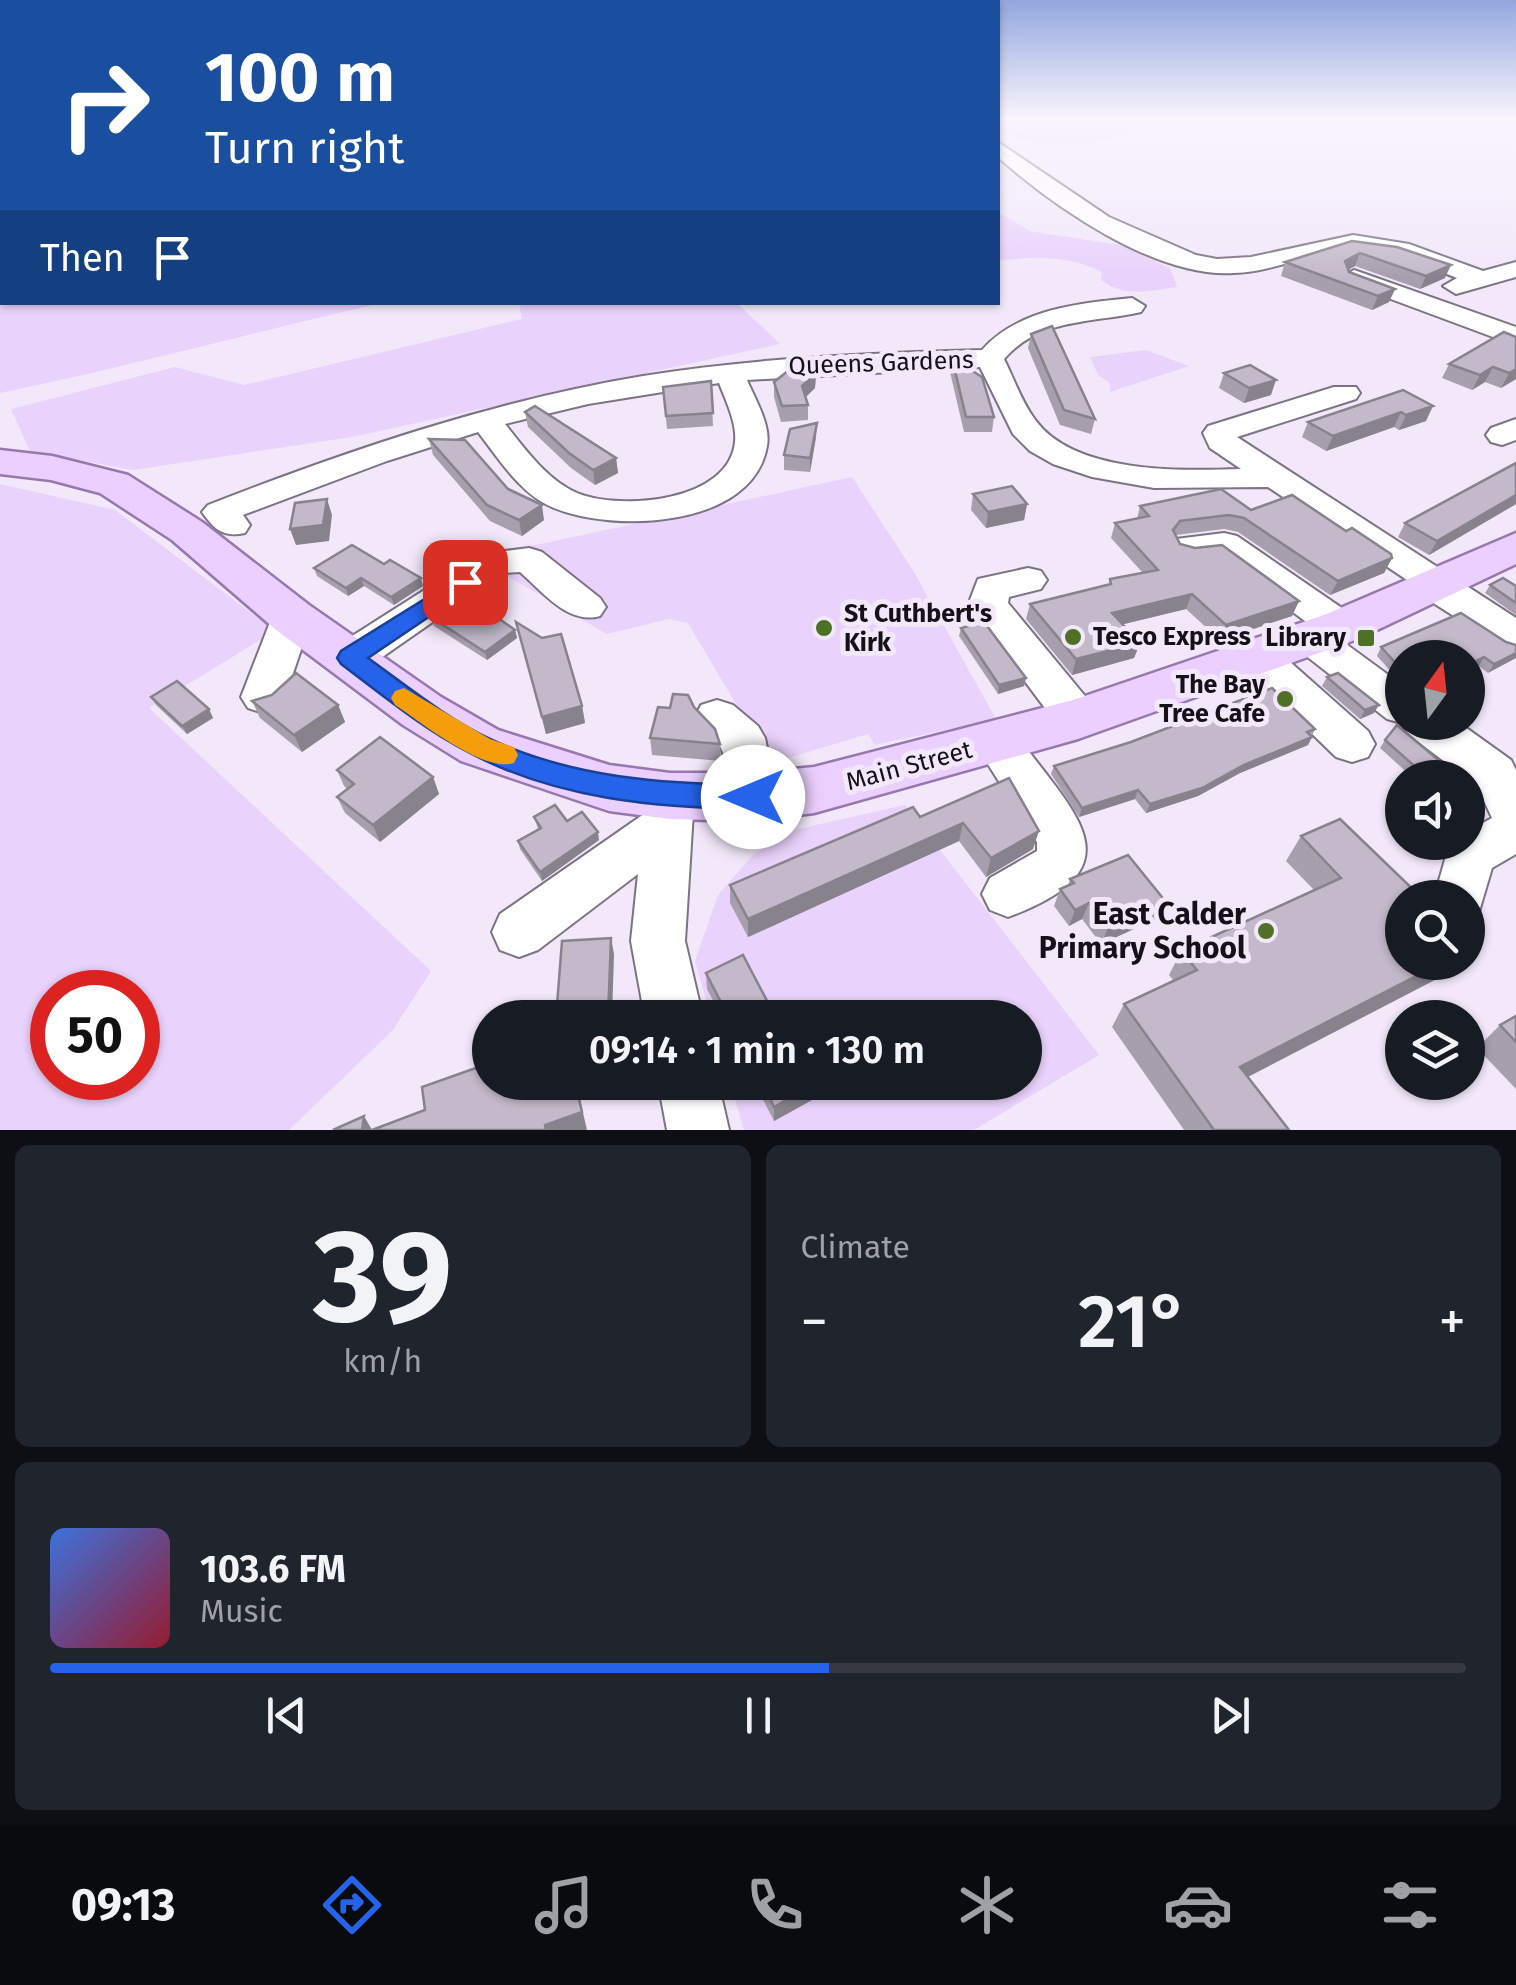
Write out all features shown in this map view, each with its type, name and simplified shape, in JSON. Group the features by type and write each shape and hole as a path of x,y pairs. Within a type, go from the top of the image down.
{"main road":[{"name":"Main Street","path":"0,462 52,468 114,484 188,531 292,617 422,711 480,746 669,810 814,790 1078,719 1325,633 1516,548"}],"street":[{"path":"1023,172 1174,258 1239,266 1338,244 1370,243 1478,277"},
{"path":"1434,296 1478,277 1516,269"},
{"path":"1354,278 1434,296 1514,322"},
{"path":"990,358 1010,335 1078,311 1132,306"},
{"name":"Queens Gardens","path":"232,525 220,512 395,446 485,420 586,396 730,373 848,361 990,358 1020,421 1039,443 1075,461 1125,474 1231,481 1275,476"},
{"path":"485,420 532,476 562,500 602,512 652,512 706,498 732,481 747,461 752,442 730,373"},
{"path":"1345,393 1219,433 1220,441 1516,637"},
{"path":"1189,547 1224,544 1385,688"},
{"path":"350,658 494,562 530,560 586,607"},
{"path":"1028,580 992,588 988,605 1078,719"},
{"path":"263,697 292,617"},
{"path":"1258,656 1352,744"},
{"path":"718,717 742,738 753,797"},
{"path":"1449,740 1494,773 1516,817"},
{"path":"997,742 1062,839 1062,862 1008,894"},
{"path":"520,932 669,810"},
{"path":"669,810 658,941 670,1000"},
{"path":"1464,880 1469,855 1516,829"},
{"path":"692,1100 698,1130"}],"shaded area":[{"path":"1000,213 1030,231 1120,245 1170,268 1177,287 1128,291 1110,286 1101,280 1102,272 1076,262 1037,258 1000,261"},
{"path":"0,305 373,305 96,372 0,393"},
{"path":"519,305 739,305 780,344 352,437 133,470 30,451 11,409 175,367 244,385 522,319"},
{"path":"1146,350 1189,366 1110,392 1110,383 1098,375 1090,357"},
{"path":"852,477 914,572 996,719 875,745 868,734 771,763 688,623 669,619 607,634 476,558"},
{"path":"0,484 115,510 275,631 149,708 431,971 393,1030 289,1130 0,1130"},
{"path":"905,805 1099,1055 1042,1089 1042,1000 706,1000 695,961 718,895 755,853 798,829"},
{"path":"735,1100 1024,1100 974,1130 744,1130"}],"building":[{"path":"1352,241 1397,247 1451,265 1426,276 1360,253 1345,261 1349,272 1395,289 1378,296 1285,262"},
{"path":"1052,326 1095,419 1064,410 1031,334"},
{"path":"1504,332 1516,337 1516,369 1509,373 1493,367 1480,375 1449,364"},
{"path":"952,358 982,377 994,417 966,417"},
{"path":"1250,365 1276,380 1249,388 1224,373"},
{"path":"793,367 816,374 802,386 808,405 782,406 774,382"},
{"path":"711,381 713,413 666,416 663,387"},
{"path":"1403,390 1433,406 1406,415 1401,412 1333,436 1308,422"},
{"path":"535,406 616,458 593,470 525,412"},
{"path":"817,423 810,458 784,455 790,429"},
{"path":"429,439 465,440 508,489 542,505 519,520 487,505"},
{"path":"1516,463 1516,495 1437,541 1405,523"},
{"path":"1012,486 1027,504 988,512 973,494"},
{"path":"1221,489 1251,510 1292,495 1346,531 1352,528 1392,558 1338,581 1244,518 1229,515 1180,521 1173,530 1180,544 1195,548 1222,545 1299,601 1226,625 1192,594 1112,613 1140,643 1076,659 1030,604 1111,584 1110,579 1158,570 1115,523 1149,516 1140,506"},
{"path":"327,499 323,525 290,529 295,503"},
{"path":"352,545 384,564 390,560 421,578 391,597 361,578 346,588 314,568"},
{"path":"1503,578 1516,586 1516,603 1490,585"},
{"path":"474,588 495,600 484,608 515,630 485,652 431,617"},
{"path":"1461,613 1516,645 1516,653 1494,664 1485,658 1485,640 1397,640"},
{"path":"516,622 542,638 561,634 582,706 542,717"},
{"path":"984,622 1026,678 999,685 961,628"},
{"path":"296,673 338,705 294,735 252,701 272,695"},
{"path":"1338,673 1379,705 1365,710 1327,677"},
{"path":"177,681 209,709 182,726 151,697"},
{"path":"1272,688 1315,729 1307,732 1312,737 1244,765 1202,788 1150,804 1138,790 1082,808 1054,766 1131,742"},
{"path":"673,694 688,695 715,729 720,744 650,738 658,707 670,708"},
{"path":"380,737 433,777 373,825 337,797 354,784 337,770"},
{"path":"1385,740 1415,740 1438,760 1408,760"},
{"path":"1009,778 1039,831 991,858 963,823 748,919 730,885 913,807 920,817"},
{"path":"555,805 567,821 582,812 598,832 540,872 518,841 541,828 534,817"},
{"path":"1340,819 1403,880 1385,880 1385,980 1408,980 1240,1067 1289,1130 1214,1130 1124,1004 1197,970 1181,951 1341,878 1301,836"},
{"path":"1128,855 1166,902 1108,928 1089,903 1075,910 1060,889 1074,883 1070,879"},
{"path":"611,938 609,1000 557,1000 562,941"},
{"path":"743,955 767,1000 720,1000 706,973"},
{"path":"1516,1016 1516,1042 1500,1025"},
{"path":"472,1069 472,1100 579,1100 582,1112 545,1125 546,1130 372,1130 425,1110 422,1087"},
{"path":"364,1116 362,1130 333,1130"}],"slow traffic":[{"path":"404,698 480,746 504,755"}],"place":[{"name":"St Cuthbert's Kirk","path":"824,628"},
{"name":"Tesco Express","path":"1073,637"},
{"name":"Library","path":"1366,638"},
{"name":"The Bay Tree Cafe","path":"1285,699"},
{"name":"East Calder Primary School","path":"1266,931"}],"route":[{"path":"465,582 350,658 422,711 480,746 550,772 610,788 670,796 753,797"}]}
